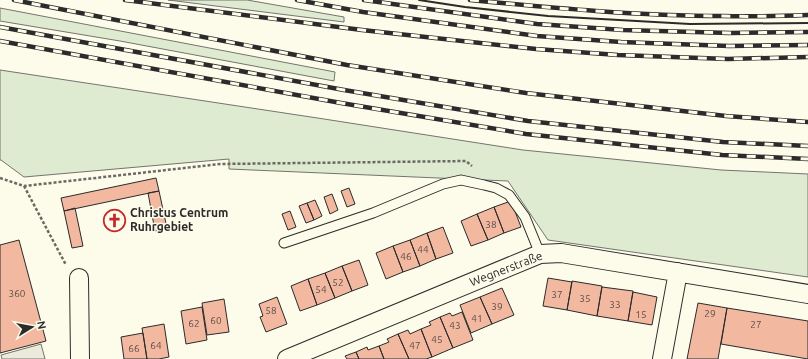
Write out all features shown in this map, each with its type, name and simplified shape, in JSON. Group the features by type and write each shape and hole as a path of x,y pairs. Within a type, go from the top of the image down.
{"street":[{"name":"Wegnerstraße","path":"286,359 540,254 561,253 808,294"},
{"path":"662,359 678,272"},
{"path":"80,278 80,359"}],"lane":[{"path":"284,243 374,213 443,184 461,180 484,184 509,195 525,218 540,254"}],"path":[{"path":"0,178 24,186 220,164 466,161 496,188"},
{"path":"24,186 70,274 80,278"}],"green space":[{"path":"168,0 247,0 344,17 344,22"},
{"path":"0,8 335,72 334,81 120,41 0,21"},
{"path":"0,70 523,150 721,170 808,174 808,277 548,240 508,181 229,169 229,159 24,177 0,160"}],"shaded area":[{"path":"41,344 45,359 2,359 1,355"}],"building":[{"path":"156,178 159,191 64,211 61,198"},
{"path":"349,188 355,204 347,207 341,191"},
{"path":"159,191 167,228 155,231 148,193"},
{"path":"332,194 338,210 330,214 324,197"},
{"path":"315,200 322,216 314,220 307,203"},
{"path":"511,201 521,227 504,233 494,207"},
{"path":"307,203 314,220 306,223 299,206"},
{"path":"494,207 504,233 488,240 477,214"},
{"path":"75,208 83,246 72,248 64,211"},
{"path":"290,211 296,227 288,230 282,214"},
{"path":"477,214 488,240 471,246 461,221"},
{"path":"443,227 453,253 436,259 427,233"},
{"path":"427,233 436,259 420,266 410,240"},
{"path":"19,240 46,341 0,353 0,245"},
{"path":"410,240 420,266 403,272 393,246"},
{"path":"393,246 403,272 386,279 376,253"},
{"path":"359,260 368,285 352,291 342,266"},
{"path":"342,266 352,291 335,298 325,273"},
{"path":"325,273 335,298 317,305 308,279"},
{"path":"548,278 572,282 567,310 543,306"},
{"path":"308,279 317,305 300,311 291,286"},
{"path":"572,281 602,286 597,316 567,310"},
{"path":"602,287 633,291 628,321 597,316"},
{"path":"502,288 514,315 492,324 480,297"},
{"path":"633,292 657,297 652,325 628,321"},
{"path":"277,297 287,324 266,332 260,317 263,316 259,304"},
{"path":"480,297 492,324 471,333 460,305"},
{"path":"224,299 229,332 207,335 202,303"},
{"path":"698,303 727,308 718,359 687,359"},
{"path":"202,307 207,340 186,344 181,311"},
{"path":"727,308 808,321 808,359 721,344"},
{"path":"462,312 473,340 453,348 440,317 450,313 452,316"},
{"path":"440,317 453,348 432,357 421,329 431,325 429,322"},
{"path":"164,324 169,357 147,359 142,328"},
{"path":"421,329 432,357 426,359 409,359 398,334 408,330 410,334"},
{"path":"143,333 147,359 124,359 121,337"},
{"path":"398,334 409,359 384,359 379,346 389,342 387,339"},
{"path":"379,346 384,359 359,359 356,352 367,347 368,350"},
{"path":"356,352 359,359 347,359 345,356"}],"railway":[{"path":"14,0 347,65 526,93 726,116 808,122"},
{"path":"125,0 362,30 536,49 618,55 728,59 808,57"},
{"path":"297,0 363,12 537,36 621,42 729,46 808,45"},
{"path":"364,0 537,24 623,30 730,33 808,32"},
{"path":"470,0 565,9 659,15 808,15"},
{"path":"0,27 344,90 528,121 723,142 808,146"},
{"path":"0,41 341,103 526,134 722,155 808,159"}],"wall":[{"path":"419,0 465,7 548,16 690,24 808,23"}],"place":[{"name":"Christus Centrum Ruhrgebiet","path":"115,220"}]}
